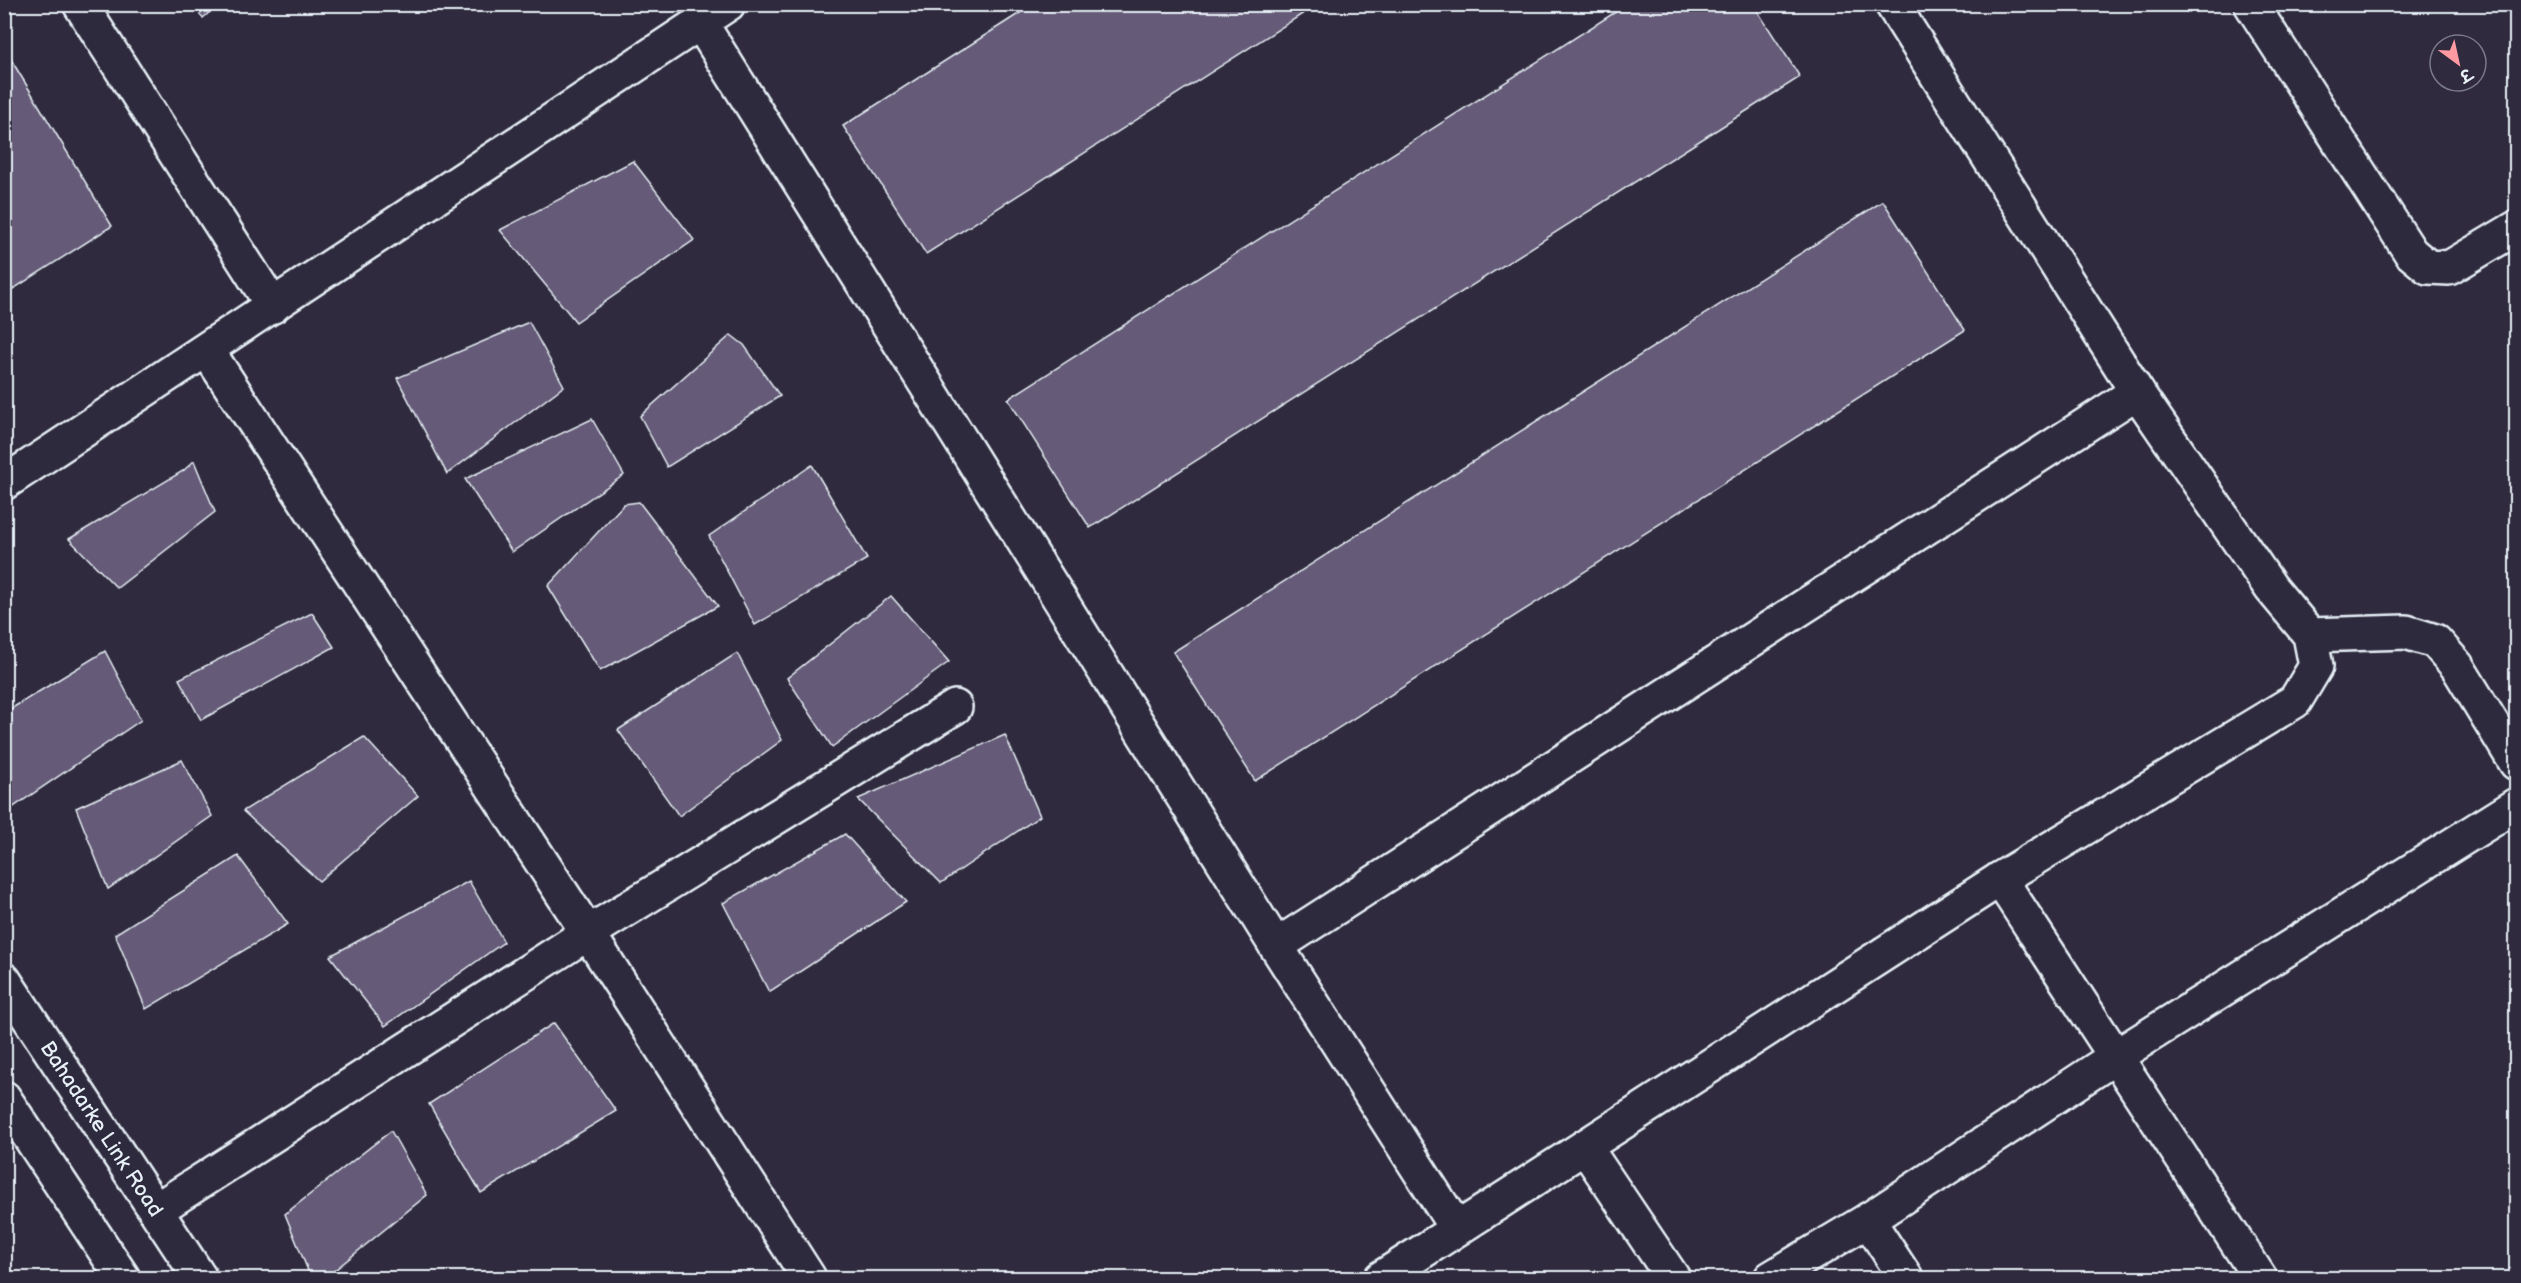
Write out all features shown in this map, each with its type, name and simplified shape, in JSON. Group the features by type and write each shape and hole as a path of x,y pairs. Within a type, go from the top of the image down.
{"street":[{"path":"80,4 273,306"},
{"path":"4,483 728,4"},
{"path":"1381,1278 2000,879 2295,701 2316,666 2310,635 2271,588 2137,392 1892,4"},
{"path":"2251,4 2411,253 2428,267 2449,268 2517,228"},
{"path":"700,22 1276,946 1456,1228"},
{"path":"207,350 588,933 809,1278"},
{"path":"1276,946 2137,392"},
{"path":"2310,635 2406,632 2435,641 2457,666 2517,763"},
{"path":"156,1210 588,933 955,707"},
{"path":"1771,1278 1868,1220 2115,1057 2517,805"},
{"path":"2000,879 2260,1278"},
{"name":"Bahadarke Link Road","path":"4,980 200,1278"},
{"path":"4,1098 123,1278"},
{"path":"1585,1147 1673,1278"},
{"path":"1868,1220 1906,1278"}],"building":[{"path":"192,4 219,4 203,18"},
{"path":"1034,4 1318,4 926,254 843,126"},
{"path":"1628,4 1753,4 1800,77 1090,528 1008,399"},
{"path":"4,48 112,226 4,295"},
{"path":"633,161 694,240 576,322 500,230"},
{"path":"1883,201 1965,330 1255,781 1173,652"},
{"path":"529,322 564,386 447,474 397,378"},
{"path":"731,335 744,345 780,396 667,467 640,416"},
{"path":"592,419 624,475 512,552 465,479"},
{"path":"194,461 215,512 117,588 69,539 183,471"},
{"path":"812,465 867,559 755,625 709,536"},
{"path":"639,502 718,606 600,671 548,586 624,504"},
{"path":"891,596 949,662 832,747 787,678"},
{"path":"312,613 334,647 201,720 179,679"},
{"path":"105,651 141,720 6,812 4,713"},
{"path":"737,653 782,740 679,816 618,730"},
{"path":"1005,735 1040,816 941,883 858,799"},
{"path":"364,737 418,796 319,881 243,811"},
{"path":"182,760 212,816 108,889 76,808"},
{"path":"845,834 906,902 769,992 723,903"},
{"path":"238,856 288,924 146,1009 115,934"},
{"path":"469,881 504,942 385,1026 330,956"},
{"path":"554,1023 616,1111 481,1193 429,1104"},
{"path":"391,1131 427,1195 325,1278 311,1278 285,1214"}]}
